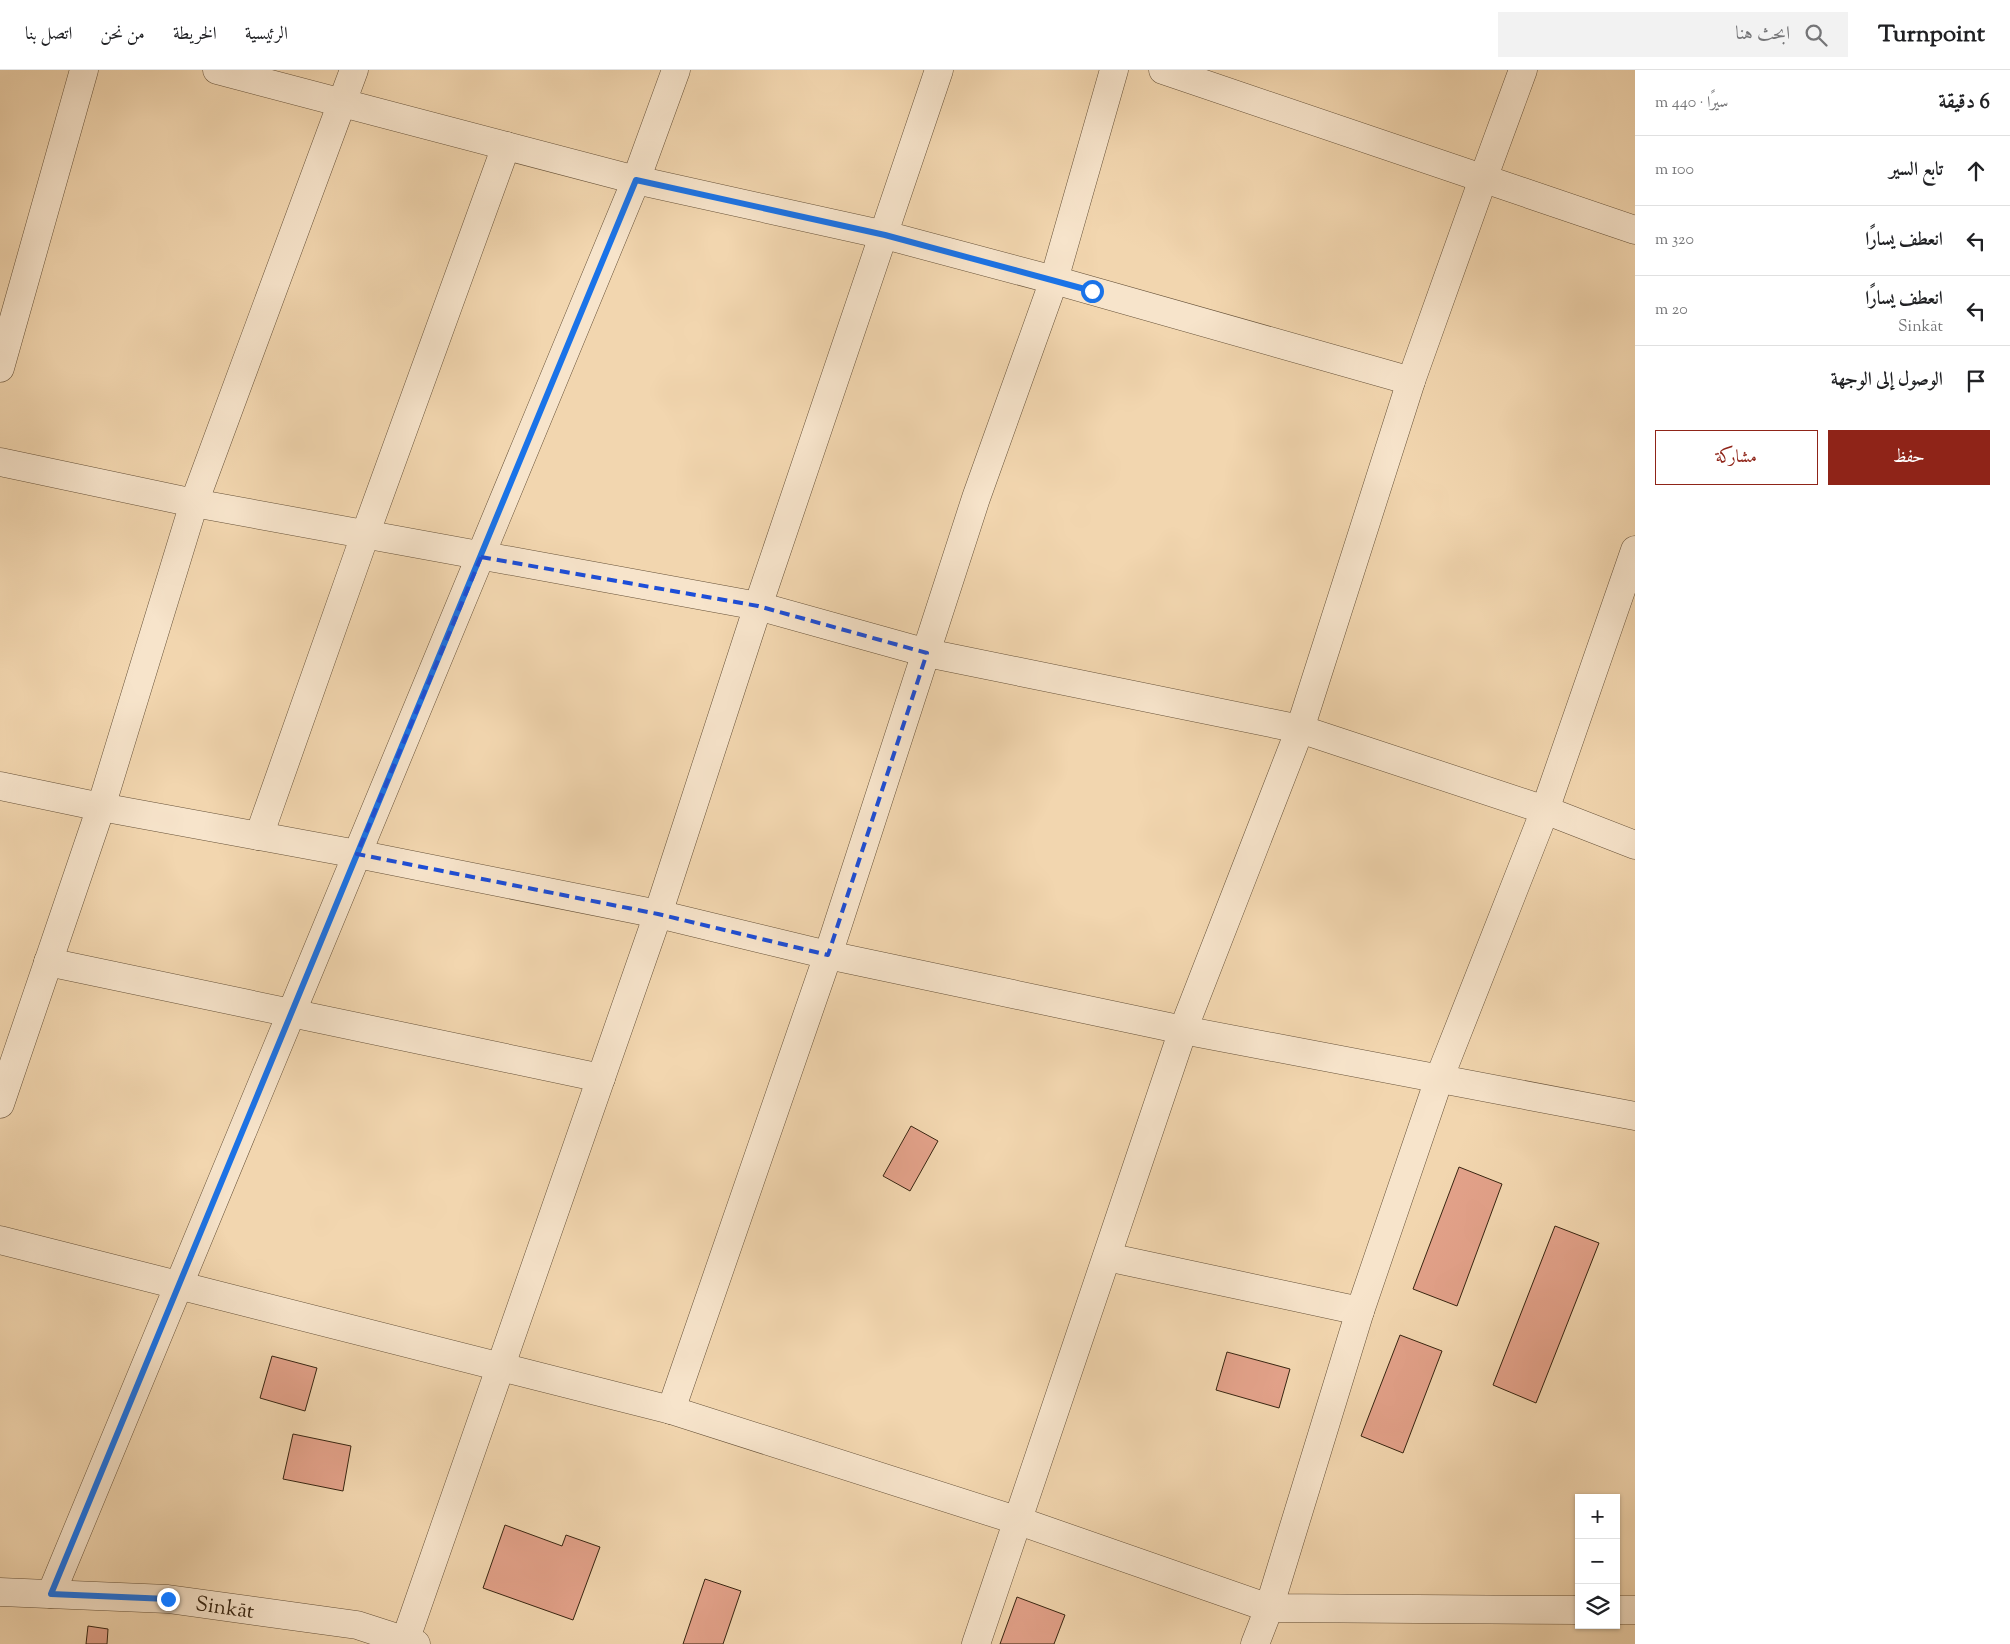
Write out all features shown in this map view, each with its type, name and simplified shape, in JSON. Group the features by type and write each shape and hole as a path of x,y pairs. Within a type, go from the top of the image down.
{"street":[{"path":"0,368 84,70"},
{"path":"217,70 636,180 885,235 1054,280 1411,382"},
{"path":"0,1104 101,807 194,503 354,70"},
{"path":"51,1594 636,180 676,70"},
{"path":"408,1643 501,1367 658,914 758,606 885,235 939,70"},
{"path":"671,1410 828,955 928,653 976,498 1054,280 1114,70"},
{"path":"1163,70 1635,230"},
{"path":"976,1644 1183,1030 1300,729 1411,382 1482,179 1524,70"},
{"path":"259,836 365,535 506,146"},
{"path":"0,462 194,503 758,606 928,653 1300,729 1545,810 1635,845"},
{"path":"1255,1644 1269,1608 1360,1311 1439,1079 1545,810 1635,550"},
{"path":"0,786 658,914 828,955 1183,1030 1635,1116"},
{"path":"48,962 602,1078"},
{"path":"0,1240 671,1410 1018,1521 1269,1608 1575,1610"},
{"path":"1107,1257 1360,1311"},
{"name":"Sinkāt","path":"0,1592 168,1599 356,1625 408,1643"},
{"path":"1620,1610 1635,1610"}],"highlighted area":[{"path":"481,557 758,606 927,653 828,955 658,914 357,854"}],"building":[{"path":"911,1126 938,1141 910,1191 883,1176"},
{"path":"1459,1167 1502,1184 1457,1306 1413,1289"},
{"path":"1555,1226 1599,1243 1536,1403 1493,1385"},
{"path":"1400,1335 1442,1351 1403,1453 1361,1436"},
{"path":"1227,1352 1290,1369 1279,1408 1216,1390"},
{"path":"272,1356 317,1368 305,1411 260,1398"},
{"path":"293,1434 351,1446 343,1491 283,1479"},
{"path":"505,1525 562,1546 566,1535 600,1547 573,1620 483,1588"},
{"path":"705,1579 741,1591 723,1644 683,1644"},
{"path":"1017,1597 1065,1615 1054,1644 1000,1644"},
{"path":"88,1626 108,1629 107,1644 86,1644"}],"route":[{"path":"168,1599 51,1594 636,180 885,235 1092,291"}]}
